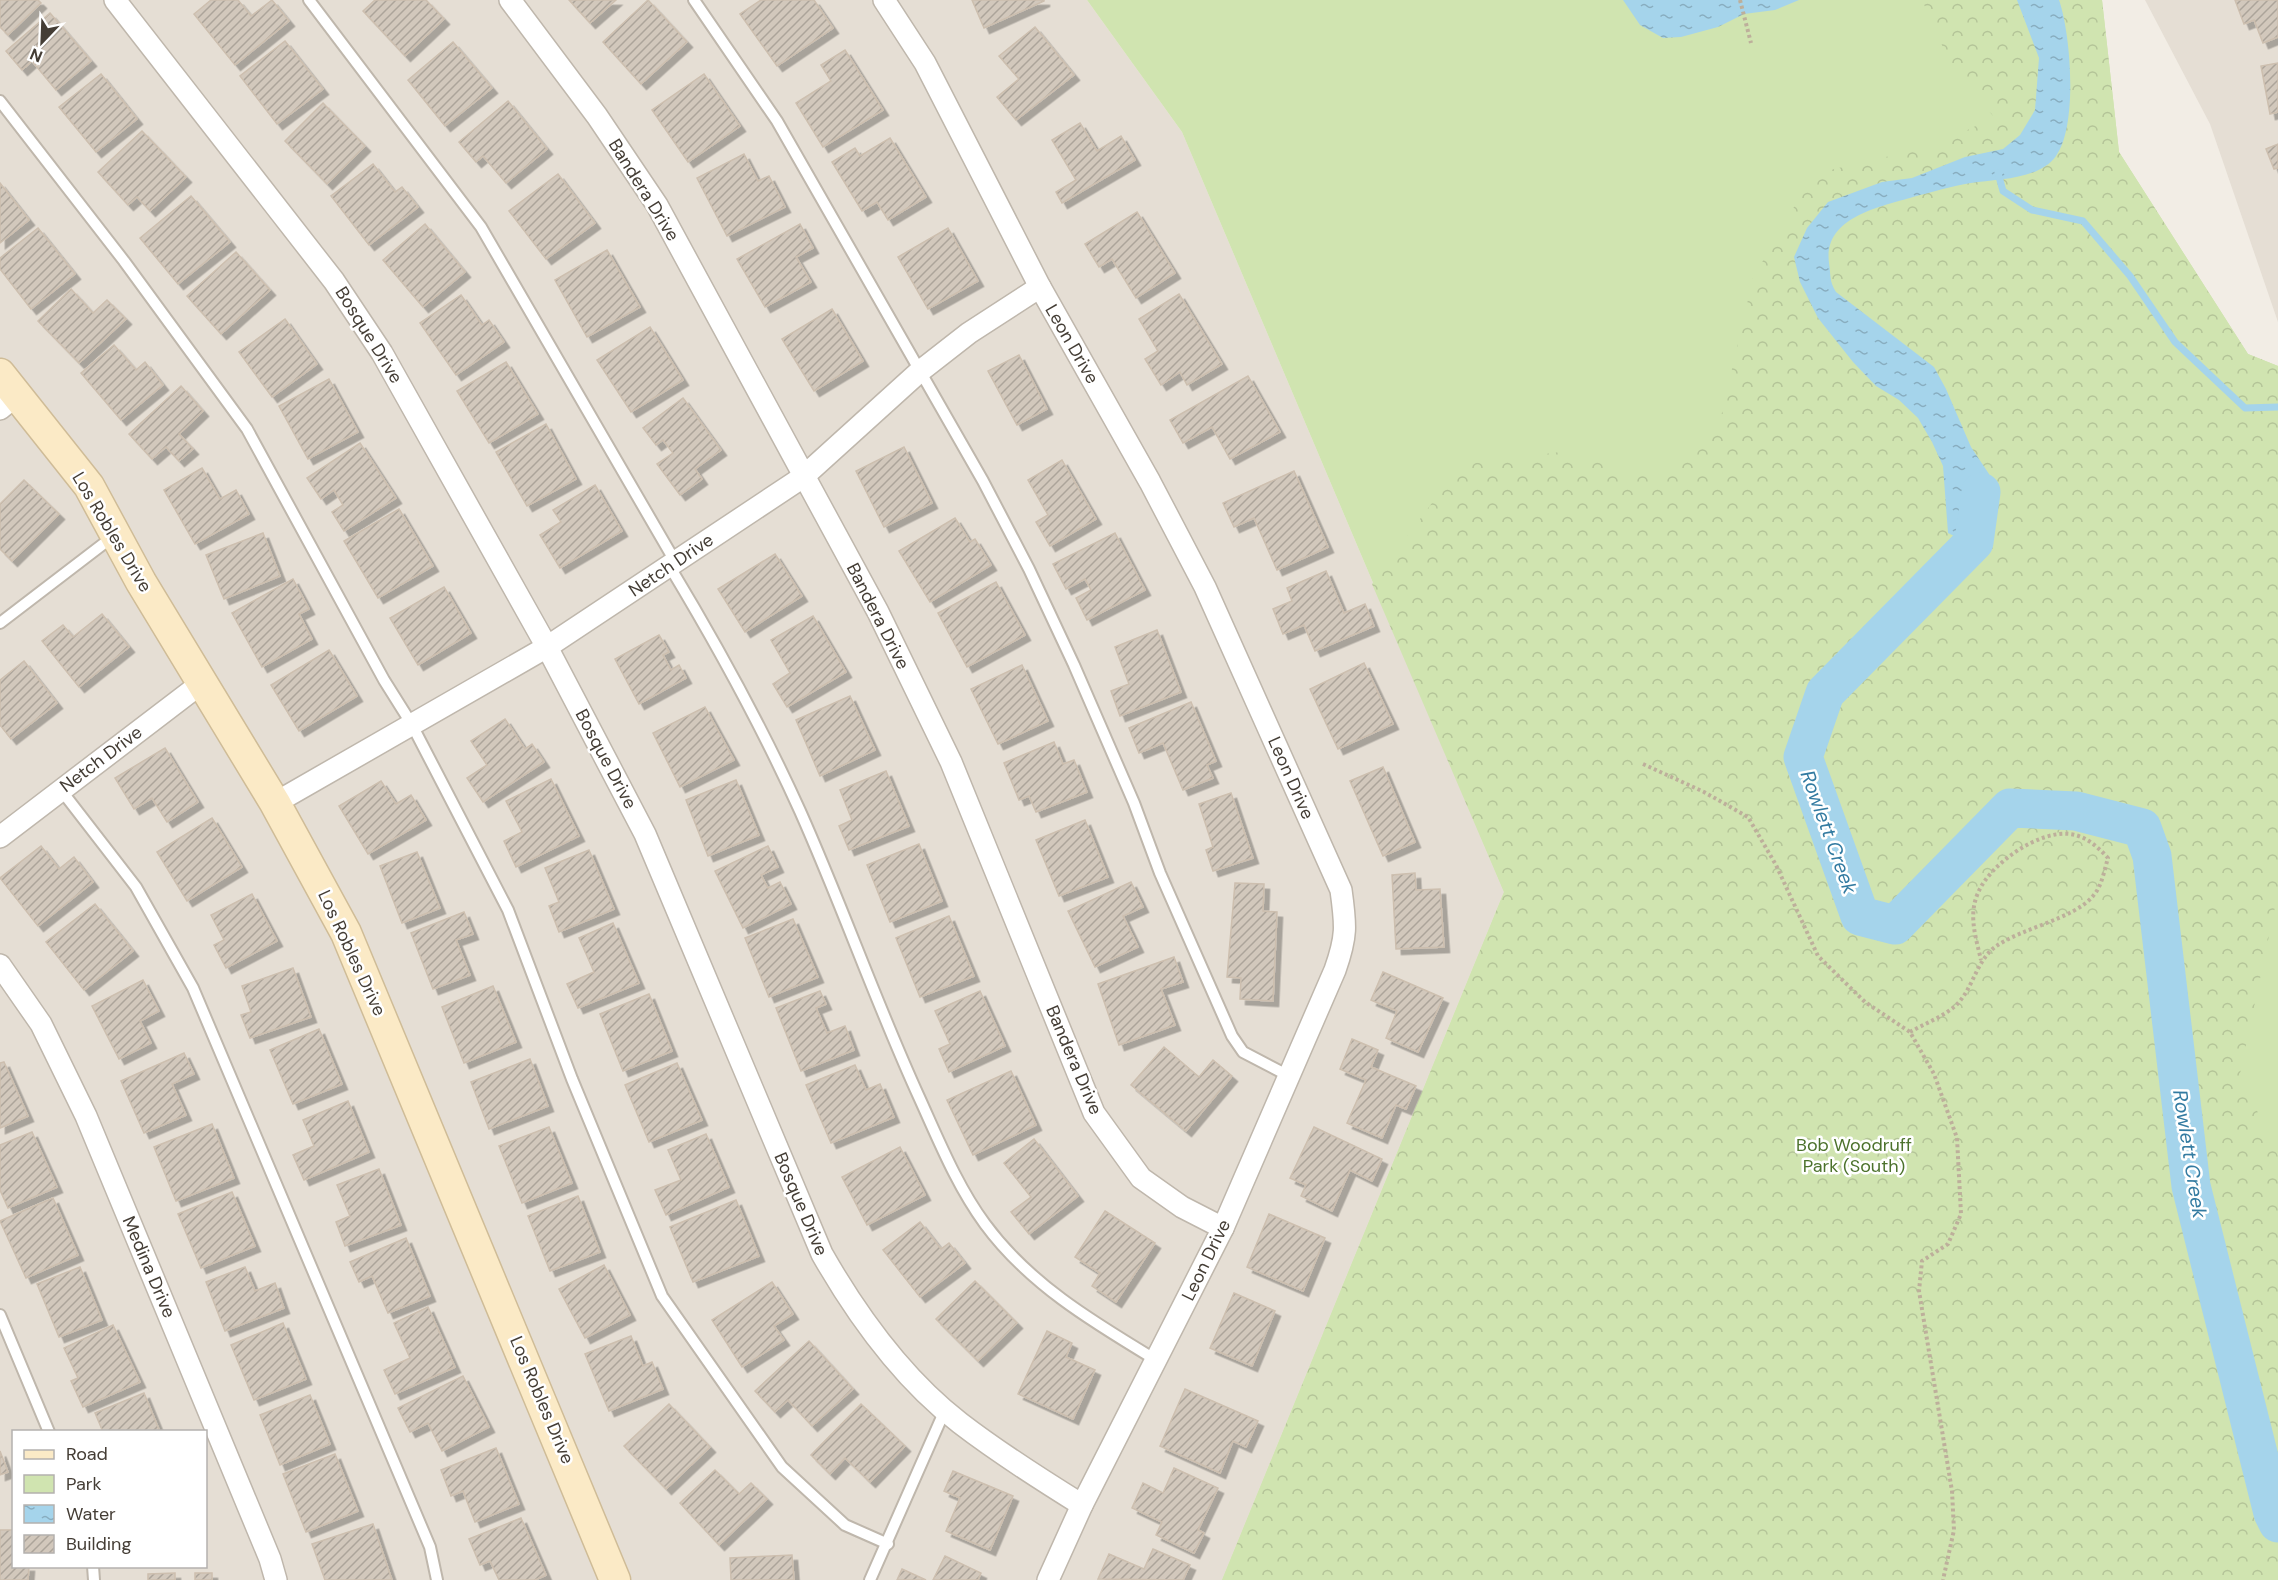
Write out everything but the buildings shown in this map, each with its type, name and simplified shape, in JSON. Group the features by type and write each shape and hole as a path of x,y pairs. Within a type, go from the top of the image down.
{"street":[{"name":"Bosque Drive","path":"115,0 334,280 382,353 547,647 645,834 822,1254 848,1300 893,1358 945,1410 1015,1463 1082,1505"},
{"name":"Bandera Drive","path":"510,0 597,116 657,205 878,612 951,762 1094,1113 1141,1178 1182,1207 1223,1228"},
{"name":"Leon Drive","path":"884,0 925,63 1040,287 1150,482 1205,587 1341,890 1346,939 1289,1076 1223,1228 1082,1505 1048,1580"},
{"name":"Netch Drive","path":"275,803 547,647 673,565 803,477 919,372 969,333 1040,287"},
{"name":"Los Robles Drive","path":"6,393 89,486 115,535 275,803 355,954 615,1580"},
{"name":"Netch Drive","path":"0,837 203,682"},
{"name":"Medina Drive","path":"0,965 40,1024 86,1116 270,1559 276,1580"}],"lane":[{"path":"309,0 481,227 673,565 718,647 800,810 894,1042 949,1164 985,1224 1034,1279 1093,1322 1155,1360"},
{"path":"694,0 777,121 983,481 1029,569 1079,676 1134,803 1160,873 1232,1036 1243,1052 1289,1076"},
{"path":"0,101 124,261 247,429 384,680 411,723 508,910 572,1079 662,1296 782,1467 845,1525 888,1544"},
{"path":"0,623 115,535"},
{"path":"61,790 136,887 193,988 430,1546 437,1580"},
{"path":"0,1315 49,1430"},
{"path":"870,1580 888,1544 945,1410"}],"path":[{"path":"1740,0 1751,43"},
{"path":"1643,764 1704,792 1748,817 1776,865 1818,956 1866,1002 1910,1032 1934,1074 1957,1138 1961,1214 1948,1244 1922,1262 1920,1291 1952,1491 1954,1530 1943,1580"},
{"path":"1910,1032 1956,1006 1981,960 1996,946 2026,930 2064,915 2092,898 2101,883 2108,858 2095,844 2070,833 2045,838 2014,852 1992,870 1977,893 1972,920 1981,960"}],"shaded area":[{"path":"0,0 1087,0 1182,132 1504,892 1222,1580 0,1580"},
{"path":"2145,0 2278,0 2278,322 2210,124"}],"green space":[{"name":"Bob Woodruff Park (South)","path":"1087,0 2102,0 2119,152 2248,354 2278,366 2278,1580 1222,1580 1504,892 1182,132"},
{"name":"Bob Woodruff Park (South)","path":"1922,0 2102,0 2119,152 2248,354 2278,366 2278,893 2240,1074 2278,1156 2278,1580 1222,1580 1504,892 1372,584 1460,465 1560,452 1655,478 1717,434 1753,278 1813,174 1937,145 1994,117 1952,68"}],"water":[{"path":"1623,0 1799,0 1775,10 1744,14 1718,27 1681,37 1663,38 1640,25"},
{"path":"2017,0 2059,0 2063,15 2069,56 2070,102 2063,142 2056,156 2049,164 2028,174 1957,186 1870,210 1844,225 1835,235 1830,247 1831,278 1836,292 1934,367 1971,447 1989,474 1995,505 1982,550 1948,533 1943,466 1932,442 1918,418 1899,400 1876,386 1853,362 1818,318 1800,282 1794,257 1807,228 1828,202 1882,182 1912,178 1965,157 2003,149 2020,135 2035,110 2039,58"}],"waterway":[{"path":"1998,173 2003,191 2032,210 2083,221 2130,276 2175,342 2245,408 2278,407"},
{"name":"Rowlett Creek","path":"1981,492 1974,542 1825,693 1803,757 1860,916 1895,925 2010,808 2076,811 2142,828 2152,856 2191,1186 2273,1513 2278,1523"}]}
